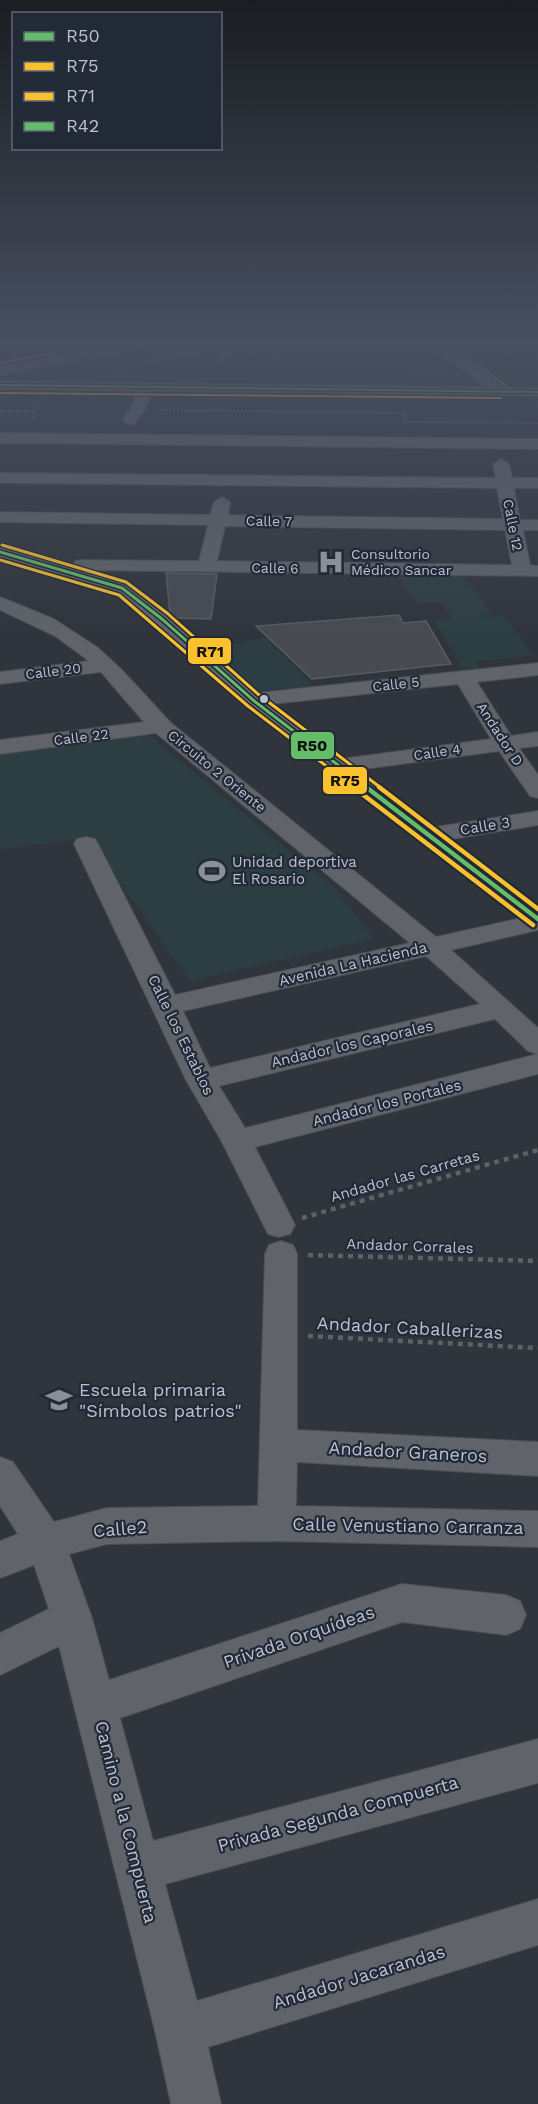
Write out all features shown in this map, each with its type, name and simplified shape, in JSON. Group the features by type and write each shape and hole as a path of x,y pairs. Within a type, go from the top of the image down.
{"street":[{"path":"207,567 219,520 232,441"},
{"path":"248,441 538,444"},
{"name":"Calle 12","path":"497,444 513,524 530,571"},
{"path":"0,478 538,483"},
{"name":"Calle 7","path":"0,517 538,525"},
{"path":"0,552 122,588 162,619 253,700 336,766 432,834 538,920"},
{"name":"Calle 6","path":"49,565 530,571"},
{"name":"Circuito 2 Oriente","path":"0,603 34,616 73,638 106,665 161,726 432,946 502,1008 538,1044"},
{"path":"0,620 34,616"},
{"name":"Calle 20","path":"0,678 106,665"},
{"name":"Calle 5","path":"253,700 538,669"},
{"name":"Andador D","path":"464,677 504,742 538,791"},
{"name":"Calle 22","path":"0,747 161,726"},
{"name":"Calle 4","path":"336,766 538,739"},
{"name":"Calle 3","path":"432,834 538,818"},
{"name":"Calle los Establos","path":"86,844 167,1006 201,1080 237,1141 280,1239 277,1523"},
{"name":"Avenida La Hacienda","path":"167,1006 538,920"},
{"name":"Andador los Caporales","path":"201,1080 502,1008"},
{"name":"Andador los Portales","path":"237,1141 538,1064"},
{"name":"Andador Graneros","path":"278,1445 538,1459"},
{"path":"0,1474 45,1542"},
{"name":"Calle Venustiano Carranza","path":"277,1523 538,1529"},
{"name":"Calle2","path":"0,1560 45,1542 107,1526 277,1523"},
{"name":"Camino a la Compuerta","path":"45,1542 72,1618 97,1705 180,2031 196,2104"},
{"name":"Privada Orquídeas","path":"97,1705 402,1603 506,1615"},
{"path":"0,1655 72,1618"},
{"name":"Privada Segunda Compuerta","path":"138,1868 538,1761"},
{"name":"Andador Jacarandas","path":"180,2031 538,1922"}],"path":[{"name":"Andador las Carretas","path":"280,1239 538,1150"},
{"name":"Andador Corrales","path":"280,1239 538,1261"},
{"name":"Andador Caballerizas","path":"280,1335 538,1348"}],"shaded area":[{"path":"396,573 463,576 493,615 468,618 505,616 534,656 476,661 479,668 464,669 434,621 452,619 443,603 417,604"},
{"path":"264,637 308,680 310,686 254,692 212,650"},
{"name":"Unidad deportiva El Rosario","path":"146,733 339,892 373,939 190,981 88,838 0,849 0,753"}],"building":[{"path":"166,573 217,574 211,619 176,618 170,613"},
{"path":"399,615 403,623 426,621 451,664 312,679 256,626"}],"transit line":[{"name":"R71","path":"2,545 126,582 167,613 258,694 538,909"},
{"name":"R50","path":"0,552 122,588 162,619 253,700 538,919"},
{"name":"R75","path":"0,560 119,595 157,625 248,706 533,925"}],"place":[{"name":"Consultorio Médico Sancar","path":"331,562"},
{"name":"Unidad deportiva El Rosario","path":"212,871"},
{"name":"Escuela primaria \"Símbolos patrios\"","path":"59,1400"}]}
